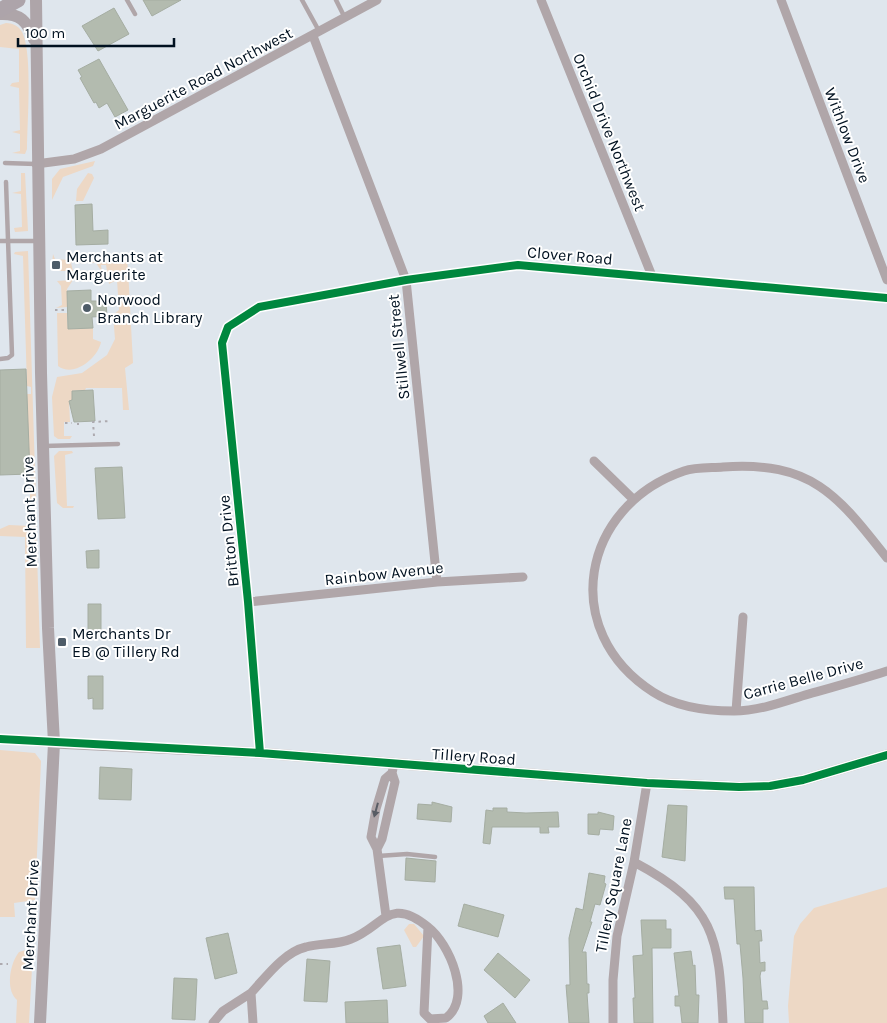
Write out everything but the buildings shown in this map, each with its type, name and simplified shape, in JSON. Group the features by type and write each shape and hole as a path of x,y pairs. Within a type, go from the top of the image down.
{"highway":[{"path":"0,12 18,0"}],"main road":[{"name":"Merchant Drive","path":"36,0 36,164 43,446 54,743 40,1023"},
{"path":"0,12 14,14 25,21 29,25 36,45"}],"street":[{"name":"Marguerite Road Northwest","path":"36,164 74,159 101,149 345,18 367,2 377,0"},
{"name":"Orchid Drive Northwest","path":"541,0 652,276"},
{"name":"Withlow Drive","path":"780,0 887,280"},
{"name":"Stillwell Street","path":"316,34 406,280 437,582"},
{"name":"Clover Road","path":"228,327 259,307 406,280 518,265 887,298"},
{"name":"Britton Drive","path":"228,327 222,343 248,602 260,753"},
{"path":"594,461 633,499"},
{"name":"Carrie Belle Drive","path":"887,558 849,509 828,491 788,471 739,466 686,470 653,484 633,499 614,522 598,553 591,592 600,634 615,656 636,679 654,693 679,704 708,710 736,711 765,707 887,671"},
{"name":"Rainbow Avenue","path":"248,602 437,582 522,577"},
{"path":"736,711 743,617"},
{"path":"0,739 54,743"},
{"name":"Tillery Road","path":"54,743 260,753 393,768 702,786 770,786 803,780 887,755"},
{"path":"386,916 378,853 395,782 393,768"},
{"name":"Tillery Square Lane","path":"613,1023 616,936 634,862 647,783"},
{"path":"634,862 676,887 689,899 709,928 719,961 723,1023"},
{"path":"213,1023 223,1011 252,993 288,956 304,947 342,943 354,938 386,916 406,913 416,917 428,926 438,935 447,948 456,978 454,1008 446,1018 430,1019 424,1013 428,926"},
{"path":"252,993 253,1023"}],"lane":[{"path":"127,0 135,14"},
{"path":"302,0 316,34"},
{"path":"336,0 345,18"},
{"path":"5,163 36,164"},
{"path":"0,359 8,358 12,355 6,241 6,182"},
{"path":"0,241 38,241"},
{"path":"43,446 118,444"},
{"path":"378,853 435,857"}],"path":[{"path":"55,310 68,310"},
{"path":"94,436 93,422 110,421"},
{"path":"65,423 72,423"},
{"path":"0,964 8,964"}],"shaded area":[{"path":"6,23 15,25 21,30 27,55 28,106 27,149 25,154 12,153 20,151 20,134 12,132 20,130 19,88 10,86 12,83 19,82 19,49 0,47 0,25"},
{"path":"95,161 93,166 63,177 52,200 52,179 60,169"},
{"path":"21,173 25,173 28,231 15,232 14,228 22,227 21,194 12,193 21,191"},
{"path":"88,173 92,174 94,178 83,201 76,201 77,189"},
{"path":"28,251 36,503 30,500 30,468 33,467 33,461 29,461 27,394 31,394 31,387 27,386 23,256 14,254 15,252"},
{"path":"53,254 55,259 112,263 127,261 128,269 133,363 125,368 129,410 123,410 122,388 86,388 85,390 72,391 72,400 69,401 70,422 64,422 64,436 72,436 70,439 58,439 54,436 52,397 57,377 82,373 107,355 115,339 113,315 119,310 117,280 109,284 106,265 101,265 102,272 96,263 86,262 84,264 75,261 71,263 73,271 58,271 52,263"},
{"path":"73,280 67,289 67,307 56,308 62,305 61,286 57,281"},
{"path":"57,313 67,313 68,329 93,328 93,339 101,342 90,360 78,368 71,370 58,366"},
{"path":"59,451 72,451 73,453 65,455 67,506 74,506 73,508 63,508 57,503 54,456"},
{"path":"36,522 40,648 26,648 25,537 0,536 0,529 9,525 31,526"},
{"path":"0,750 35,753 41,761 35,900 14,903 15,917 0,917"},
{"path":"887,887 887,1023 789,1023 788,1006 794,936 800,924 814,908"},
{"path":"409,924 414,924 424,936 416,947 413,947 404,930"},
{"path":"29,949 33,950 29,1023 16,1023 17,1000 11,990 11,969 19,952"}],"cycle path":[{"path":"260,753 248,602 222,343 228,327 259,307 406,280 518,265 887,298"},
{"path":"0,739 260,753 647,783 739,787 770,786 803,780 887,755"}],"place":[{"name":"Merchants at Marguerite","path":"56,265"},
{"name":"Norwood Branch Library","path":"87,308"},
{"name":"Merchants Dr EB @ Tillery Rd","path":"62,642"}]}
